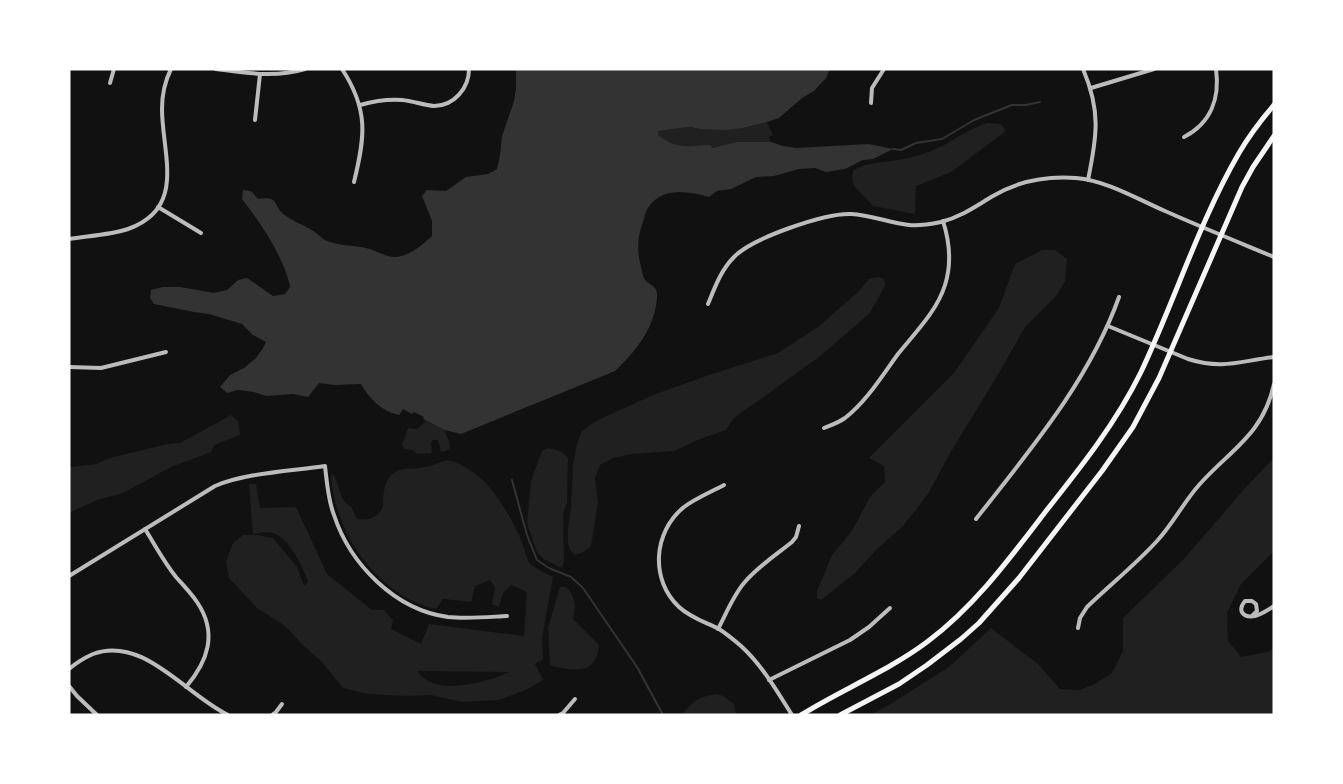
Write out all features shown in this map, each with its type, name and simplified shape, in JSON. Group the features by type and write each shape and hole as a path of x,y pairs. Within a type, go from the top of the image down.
{"main road":[{"path":"801,715 902,659 940,632 996,575 1100,441 1142,370 1224,180 1240,152 1274,105"},
{"path":"840,715 885,692 927,665 961,639 1004,596 1118,450 1144,407 1171,352 1242,187 1274,136"}],"street":[{"path":"110,83 114,69"},
{"path":"69,239 128,229 147,219 158,207 168,178 162,107 166,82 171,69"},
{"path":"216,69 260,74 282,74 305,69"},
{"path":"342,69 355,92 363,123 361,154 354,182"},
{"path":"360,105 391,99 432,106 446,103 453,100 463,90 469,69"},
{"path":"871,103 872,88 884,69"},
{"path":"1083,69 1091,88 1096,112 1096,131 1088,180"},
{"path":"1091,88 1154,69"},
{"path":"1184,137 1204,122 1213,106 1217,84 1216,69"},
{"path":"255,120 260,74"},
{"path":"708,304 727,264 741,250 759,240 837,215 861,215 910,225 932,224 962,215 997,193 1018,184 1060,178 1088,180 1108,186 1274,257"},
{"path":"158,207 201,233"},
{"path":"824,428 840,422 856,408 938,302 946,283 950,259 943,221"},
{"path":"976,519 1071,393 1108,326 1119,297"},
{"path":"1108,326 1188,360 1211,365 1235,364 1274,357"},
{"path":"69,367 101,368 166,352"},
{"path":"1078,628 1080,618 1087,607 1158,541 1197,487 1250,436 1263,417 1274,384"},
{"path":"69,576 224,482 325,466 330,504 342,536 365,570 386,589 411,604 437,615 460,618 507,616"},
{"path":"724,485 685,507 669,524 658,555 662,584 671,599 686,613 718,629 749,654 792,715"},
{"path":"718,629 745,581 792,542 799,526"},
{"path":"146,529 166,564 196,600 205,617 208,636 206,655 199,670 186,687"},
{"path":"1252,616 1256,613 1257,608 1254,602 1248,600 1242,604 1241,610 1245,615 1252,616 1265,612 1274,606"},
{"path":"769,680 850,640 890,608"},
{"path":"69,669 93,654 121,650 150,660 228,715"},
{"path":"69,686 97,715"},
{"path":"559,715 575,699"},
{"path":"272,715 282,704"}],"shaded area":[{"path":"516,69 830,69 826,78 814,91 779,118 742,128 726,130 690,127 658,131 658,135 677,145 710,145 713,148 737,142 771,142 796,148 869,144 893,149 845,169 826,172 815,168 799,169 774,176 756,177 731,189 717,191 709,197 677,192 662,195 647,211 638,244 645,280 656,291 653,319 643,338 630,355 615,371 461,434 445,430 414,412 412,414 403,409 399,415 387,411 372,400 361,384 319,383 308,397 293,394 266,396 238,390 227,393 220,387 230,375 244,368 256,358 266,342 253,335 242,324 209,314 154,304 150,298 151,290 163,287 180,287 214,293 227,290 238,280 247,278 273,296 285,294 290,287 283,265 264,230 242,199 243,190 251,191 258,199 273,200 286,216 330,242 366,248 393,257 407,254 432,236 432,221 422,196 427,190 446,191 466,177 488,174 497,169 502,136 514,101"},
{"path":"767,122 773,135 769,137 771,142 713,148 709,145 677,146 658,136 658,131 690,127 700,129 754,125"},
{"path":"987,123 1001,124 1006,131 951,172 916,186 915,214 873,206 854,186 853,171 858,168 867,164 900,160 927,153"},
{"path":"1042,250 1055,250 1067,259 1065,281 1057,295 1025,327 928,494 903,526 854,574 821,600 817,598 817,591 832,555 852,531 870,497 885,482 884,466 869,458 954,373 999,308 1015,264"},
{"path":"878,277 884,279 885,285 870,313 819,357 734,418 726,430 674,451 632,454 613,458 600,465 595,478 598,503 591,546 575,555 570,550 568,528 573,465 582,431 596,421 653,395 778,353 818,327 858,292 869,279"},
{"path":"231,415 238,421 240,435 214,445 211,452 171,467 123,493 97,500 69,513 69,467 96,464 113,457 180,443"},
{"path":"426,421 445,430 450,448 441,452 438,440 433,440 432,453 417,454 413,450 404,449 402,444 408,428 417,429"},
{"path":"547,448 559,451 568,458 567,502 563,514 564,561 562,568 545,560 537,552 527,523 531,481 542,451"},
{"path":"1274,458 1274,551 1241,584 1227,613 1228,641 1241,657 1267,652 1274,648 1274,715 871,715 949,667 991,628 1038,664 1060,689 1079,690 1095,684 1112,673 1123,651 1123,618 1182,561"},
{"path":"447,460 472,472 493,491 521,540 529,562 553,577 542,638 543,659 535,664 543,680 526,690 498,700 462,702 431,695 368,694 343,688 322,662 285,626 257,608 229,578 226,562 233,543 243,535 257,535 273,538 297,567 304,586 308,582 299,561 285,540 271,532 253,534 249,484 256,484 260,508 296,507 327,574 372,610 384,610 393,620 391,629 421,644 429,624 524,636 527,592 511,585 503,593 499,607 492,604 495,587 490,580 475,586 471,602 443,599 436,609 415,602 377,576 362,558 340,517 331,473 335,477 342,498 352,508 356,518 368,519 378,514 383,507 386,483 393,474 404,469 421,468","holes":["417,671 510,672 475,683 448,686 425,679"]},
{"path":"560,587 566,587 573,598 575,606 573,619 599,645 594,662 584,669 566,669 550,665 548,628"},
{"path":"717,694 734,704 736,715 682,715 697,700"}],"waterway":[{"path":"893,149 901,150 916,143 942,139 974,120 1012,105 1040,102"},
{"path":"512,480 527,535 537,560 571,577 583,588 637,667 663,715"}]}
